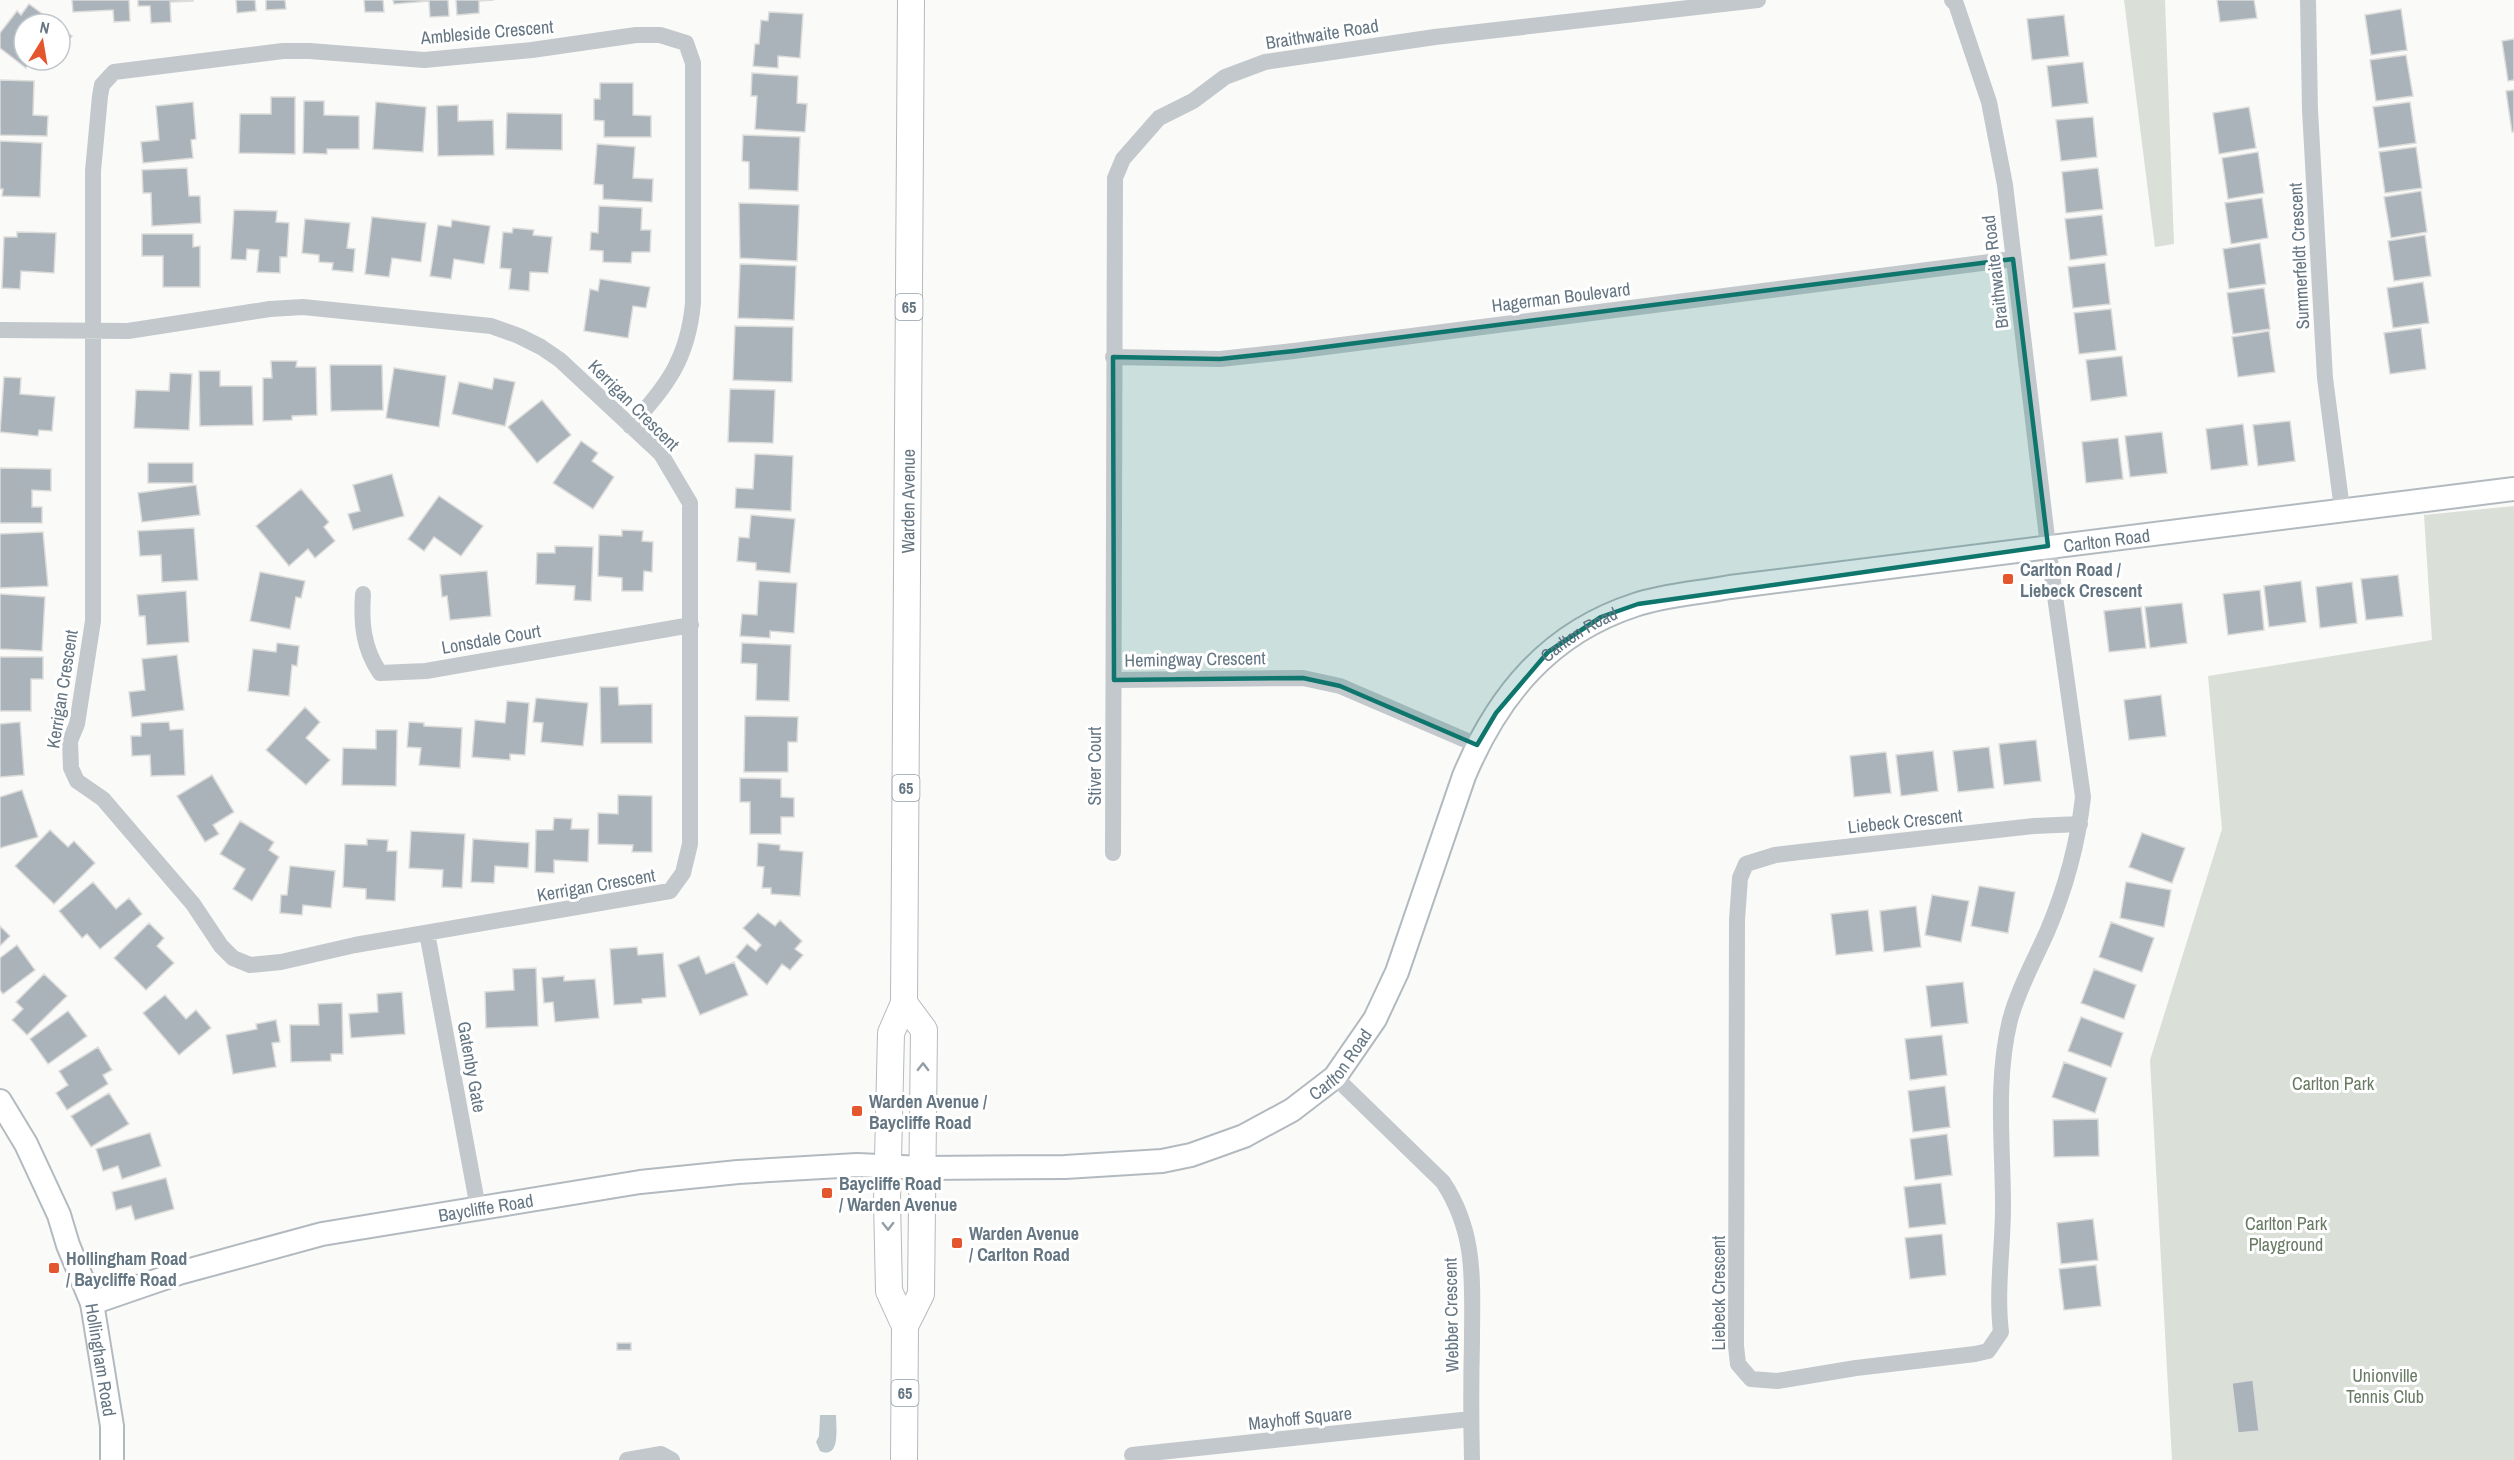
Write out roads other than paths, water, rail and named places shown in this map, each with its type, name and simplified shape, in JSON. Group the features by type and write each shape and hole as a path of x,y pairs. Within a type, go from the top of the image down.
{"main road":[{"name":"Warden Avenue","path":"904,1460 905,1326 889,1291 889,1167 891,1033 904,1003 911,0"},
{"name":"Carlton Road","path":"889,1167 1065,1167 1162,1161 1191,1155 1244,1136 1274,1121 1335,1077 1375,1018 1398,972 1464,776 1477,745 1496,713 1530,669 1548,652 1601,617 1638,604 1730,587 2514,489"},
{"name":"Warden Avenue","path":"904,1003 924,1030 921,1294 905,1326"},
{"name":"Hollingham Road","path":"0,1101 26,1144 59,1215 68,1245 92,1303 112,1426 112,1460"},
{"name":"Baycliffe Road","path":"92,1303 179,1273 322,1234 640,1182 738,1172 857,1165 889,1167"}],"street":[{"name":"Braithwaite Road","path":"1113,357 1116,178 1123,159 1159,118 1193,101 1225,77 1265,62 1288,58 1435,37 1758,0"},
{"name":"Braithwaite Road","path":"1952,0 1956,4 1989,102 2005,184 2048,546"},
{"name":"Summerfeldt Crescent","path":"2308,0 2310,110 2325,378 2342,509"},
{"name":"Ambleside Crescent","path":"92,329 93,171 97,111 102,85 114,72 283,51 321,51 424,60 532,50 636,35 660,35 686,43 693,63 691,330 672,378 630,426"},
{"name":"Hagerman Boulevard","path":"1113,357 1220,359 2013,259"},
{"name":"Kerrigan Crescent","path":"0,330 92,329 128,331 270,309 303,308 491,326 519,336 550,353 584,381 661,454 690,503 690,844 683,873 670,891 355,945 281,962 250,965 242,963 221,946 193,904 104,799 77,781 71,768 70,741 77,724 93,621 92,329"},
{"name":"Hemingway Crescent","path":"1113,357 1114,680 1303,678 1340,686 1477,745"},
{"name":"Liebeck Crescent","path":"2048,546 2083,797 2080,824 2051,919 2018,996 2004,1048 2001,1077 2003,1208 1998,1314 2001,1332 1988,1351 1975,1354 1856,1368 1777,1382 1751,1379 1738,1364 1736,1346 1737,920 1740,878 1746,864 1775,855 1800,852 2034,826 2080,824"},
{"name":"Lonsdale Court","path":"363,594 361,618 365,643 380,673 426,671 691,625"},
{"name":"Stiver Court","path":"1113,853 1114,680"},
{"name":"Gatenby Gate","path":"427,933 478,1208"},
{"name":"Webber Crescent","path":"1335,1077 1443,1182 1455,1200 1468,1239 1473,1272 1472,1460"},
{"name":"Mayhoff Square","path":"1132,1455 1471,1419"},
{"path":"627,1460 661,1454 672,1460"}],"place":[{"name":"Carlton Road / Liebeck Crescent","path":"2008,579"},
{"name":"Warden Avenue / Baycliffe Road","path":"857,1111"},
{"name":"Baycliffe Road / Warden Avenue","path":"827,1193"},
{"name":"Warden Avenue / Carlton Road","path":"957,1243"},
{"name":"Hollingham Road / Baycliffe Road","path":"54,1268"}],"park label":[{"name":"Carlton Park","path":"2333,1083"},
{"name":"Carlton Park Playground","path":"2286,1233"},
{"name":"Unionville Tennis Club","path":"2385,1385"}]}
